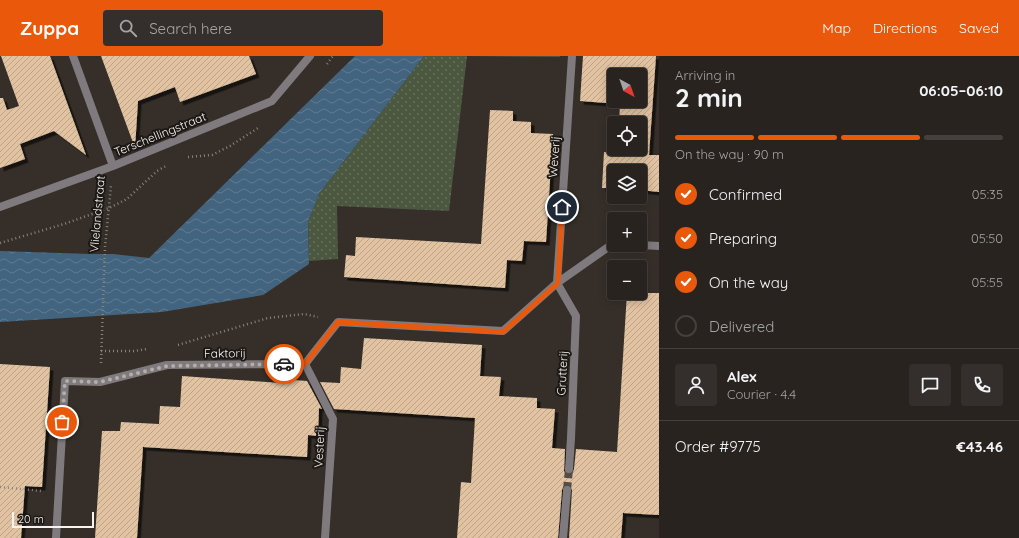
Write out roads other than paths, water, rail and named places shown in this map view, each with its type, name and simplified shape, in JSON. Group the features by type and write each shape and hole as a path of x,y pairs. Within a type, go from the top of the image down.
{"street":[{"name":"Vlielandstraat","path":"74,56 113,166"},
{"name":"Terschellingstraat","path":"0,207 113,166 272,101 310,56"},
{"name":"Weverij","path":"558,283 572,56"},
{"path":"647,245 659,246"},
{"path":"305,364 338,322 503,332 558,283 607,248"},
{"name":"Grutterij","path":"558,283 576,316 569,469"},
{"name":"Faktorij","path":"56,538 65,381 100,382 167,366 305,364"},
{"name":"Vesterij","path":"305,364 333,419 325,538"},
{"path":"563,538 567,490"}],"water":[{"path":"355,56 424,56 319,194 308,222 309,264 263,295 162,312 0,322 0,251 113,254 149,258"}],"tunnel":[{"path":"567,490 569,469"}]}
